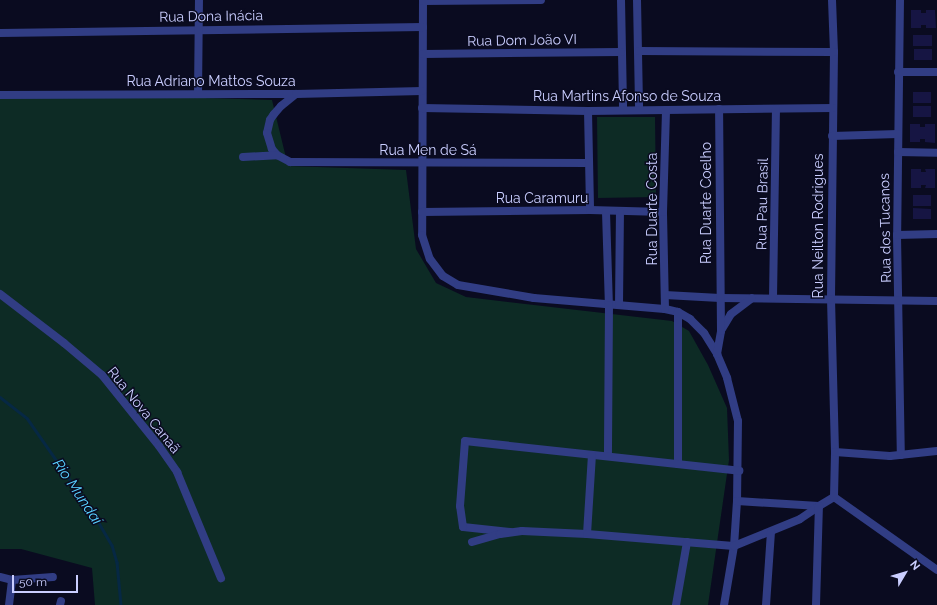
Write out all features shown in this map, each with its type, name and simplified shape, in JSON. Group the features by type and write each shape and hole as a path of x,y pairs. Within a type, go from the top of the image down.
{"street":[{"path":"198,94 199,0"},
{"path":"541,0 423,0 422,235 430,259 443,276 458,285 534,298 665,309 678,312 690,319 704,333 717,354 727,378 736,411 738,471 737,501 734,546 724,605"},
{"path":"620,0 623,109"},
{"path":"637,0 639,109"},
{"name":"Rua Neilton Rodrigues","path":"832,0 834,52 831,299 835,452 834,497"},
{"name":"Rua dos Tucanos","path":"900,0 897,235 900,300 901,455"},
{"name":"Rua Dona Inácia","path":"0,33 423,27"},
{"path":"639,51 834,52"},
{"name":"Rua Dom João VI","path":"422,54 621,52"},
{"path":"898,72 937,72"},
{"name":"Rua Adriano Mattos Souza","path":"0,95 296,94 422,91"},
{"path":"243,157 275,152 267,133 270,120 281,106 296,94"},
{"name":"Rua Martins Afonso de Souza","path":"422,108 588,111 623,109 666,110 833,108"},
{"name":"Rua Duarte Coelho","path":"719,109 721,331"},
{"name":"Rua Pau Brasil","path":"774,298 776,109"},
{"name":"Rua Duarte Costa","path":"665,309 663,212 666,110"},
{"path":"588,111 590,210"},
{"path":"832,136 898,134"},
{"name":"Rua Men de Sá","path":"275,152 290,162 589,163"},
{"path":"898,152 937,153"},
{"name":"Rua Caramuru","path":"422,212 590,210 606,212 663,212"},
{"path":"606,212 609,305 608,456"},
{"path":"619,305 620,212"},
{"path":"897,235 937,234"},
{"name":"Rua Nova Canaã","path":"0,294 64,343 102,375 154,440 177,472 221,578"},
{"path":"665,295 720,298 752,297 937,301"},
{"path":"717,354 724,322 731,314 752,297"},
{"path":"678,312 678,464"},
{"path":"738,471 465,441 460,506 464,527 510,532 587,534 734,546 800,519 834,497 937,570"},
{"path":"835,452 879,456 937,452"},
{"path":"587,534 592,455"},
{"path":"737,501 819,506"},
{"path":"816,605 819,506"},
{"path":"472,542 510,532"},
{"path":"766,605 771,532"},
{"path":"676,605 687,542"},
{"path":"0,578 12,580 53,577"},
{"path":"8,605 12,580"}],"green space":[{"path":"0,92 272,100 288,166 406,170 416,249 436,283 466,297 672,321 689,331 708,365 727,408 729,460 708,605 95,605 92,568 21,549 0,549"},
{"path":"597,117 655,117 656,197 598,198"}],"building":[{"path":"911,10 921,10 921,13 926,13 926,10 935,10 936,28 926,28 926,25 921,25 921,28 911,28"},
{"path":"913,35 932,35 932,46 913,46"},
{"path":"914,49 932,49 932,60 914,60"},
{"path":"913,92 931,92 931,103 913,103"},
{"path":"913,106 931,106 931,117 913,117"},
{"path":"910,124 920,124 920,127 925,127 925,124 935,124 935,143 925,142 925,139 920,139 920,142 910,142"},
{"path":"911,169 921,169 921,172 926,172 925,169 935,169 935,188 925,188 926,185 921,185 921,188 911,188"},
{"path":"913,195 931,195 931,206 913,206"},
{"path":"913,208 931,209 931,219 913,219"}],"waterway":[{"name":"Rio Mundaí","path":"0,397 27,418 95,516 112,545 117,562 121,605"}]}
